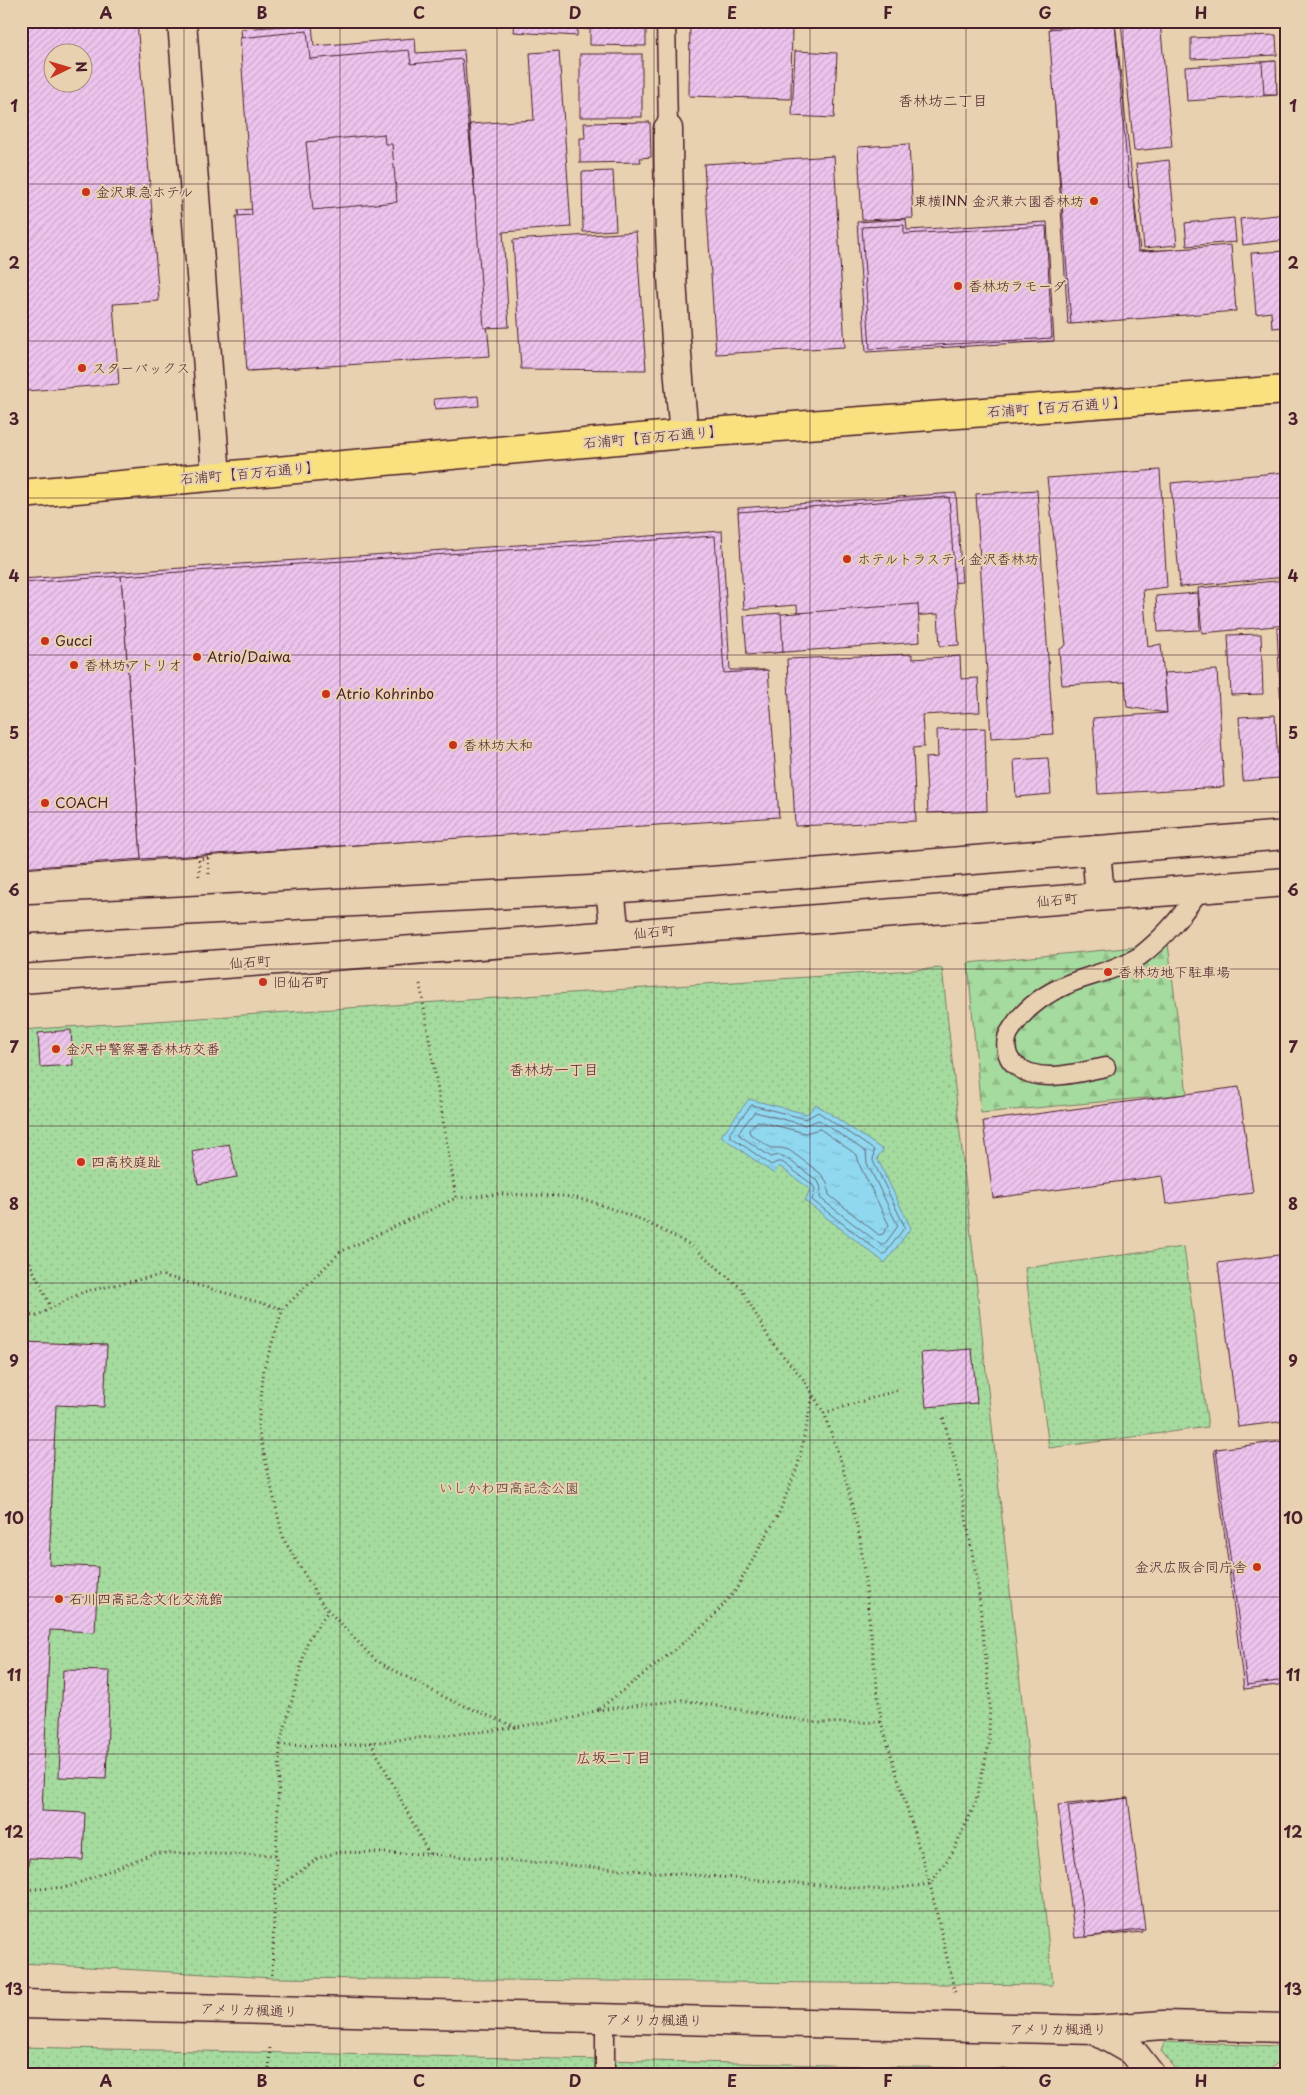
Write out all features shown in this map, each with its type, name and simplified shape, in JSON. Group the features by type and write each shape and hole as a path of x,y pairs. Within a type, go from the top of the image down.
{"highway":[{"name":"石浦町【百万石通り】","path":"21,494 684,434 1286,390"}],"street":[{"path":"182,21 216,476"},
{"path":"668,129 668,188 678,378 684,434"},
{"path":"21,919 610,889 1286,834"},
{"path":"1096,850 1100,896"},
{"name":"仙石町","path":"21,978 616,935 1286,882"},
{"path":"610,889 616,935"},
{"name":"アメリカ楓通り","path":"21,2004 1095,2030 1163,2025 1286,2028"},
{"path":"1095,2030 1132,2051 1150,2074"}],"lane":[{"path":"666,21 668,129"},
{"path":"1106,1067 1059,1076 1042,1076 1024,1071 1013,1064 1006,1051 1006,1038 1029,1006 1065,985 1108,972 1138,957 1172,928 1201,889"},
{"path":"605,2019 605,2074"}],"path":[{"path":"199,877 199,859 208,856 209,876"},
{"path":"420,983 456,1198"},
{"path":"516,1727 448,1700 375,1660 328,1611 283,1538 258,1428 264,1368 283,1309 340,1252 456,1198 499,1194 565,1196 594,1202 642,1220 691,1245 741,1288 772,1343 804,1380 824,1413 842,1464 860,1539 881,1722 930,1884 955,1994"},
{"path":"21,1244 51,1308"},
{"path":"21,1315 36,1316 83,1292 162,1275 283,1309"},
{"path":"824,1413 898,1390"},
{"path":"598,1710 710,1620 735,1591 779,1513 798,1465 813,1394"},
{"path":"276,1889 318,1858 340,1852 429,1854 884,1890 930,1884 953,1852 975,1804 989,1744 990,1698 978,1587 958,1472 943,1418"},
{"path":"272,1978 280,1745 308,1640 328,1611"},
{"path":"280,1745 339,1746 516,1727 573,1718 598,1710 682,1700 818,1723 881,1722"},
{"path":"371,1742 429,1854"},
{"path":"21,1890 68,1888 154,1854 277,1856"},
{"path":"268,2074 270,2045"}],"green space":[{"path":"1168,944 1187,1094 981,1113 968,963"},
{"name":"いしかわ四高記念公園","path":"942,968 1053,1985 272,1978 21,1963 21,1030"},
{"path":"1184,1247 1208,1427 1049,1448 1025,1268"},
{"path":"1165,2042 1279,2046 1286,2048 1284,2055 1277,2063 1263,2073 1237,2075 1180,2074 1161,2051"},
{"path":"21,2047 1094,2071 1095,2074 21,2074"}],"water":[{"path":"749,1099 807,1114 816,1104 883,1150 877,1158 911,1228 885,1263 805,1201 810,1189 779,1166 774,1174 721,1136"}],"building":[{"name":"金沢東急ホテル","path":"21,21 137,21 159,301 113,304 119,384 26,391 21,323"},
{"path":"515,21 578,21 577,36 514,32"},
{"path":"583,21 646,21 646,46 590,45 590,29 583,29"},
{"path":"690,21 792,21 791,99 689,96"},
{"path":"1121,21 1160,21 1172,147 1134,151"},
{"path":"1115,22 1140,251 1230,247 1234,309 1068,324 1050,27"},
{"path":"312,24 314,46 415,38 416,53 464,50 486,354 251,371 238,210 254,209 241,29","holes":["381,137 382,150 392,150 396,203 315,210 310,143"]},
{"path":"1115,24 1129,188 1133,187 1138,252 1231,245 1236,311 1071,324 1049,29"},
{"path":"307,31 310,59 409,50 411,64 462,59 490,356 247,371 236,216 252,215 240,38"},
{"path":"1276,35 1277,55 1191,59 1191,38"},
{"path":"559,51 571,227 503,232 509,327 484,328 470,124 534,120 530,53"},
{"path":"795,51 837,53 834,118 792,116"},
{"path":"580,54 642,54 642,117 580,117"},
{"path":"1275,61 1277,95 1187,101 1185,67"},
{"path":"1276,61 1277,95 1264,95 1262,62"},
{"path":"650,122 651,157 640,158 641,162 580,163 580,138 585,138 584,123"},
{"path":"384,134 385,144 392,144 397,202 313,210 306,142"},
{"path":"909,144 913,218 862,220 858,147"},
{"path":"834,156 845,347 716,354 704,164"},
{"path":"1169,160 1177,245 1144,248 1136,164"},
{"path":"613,171 616,230 583,232 582,172"},
{"path":"1286,214 1286,240 1243,245 1240,219"},
{"path":"1234,218 1236,242 1187,246 1185,223"},
{"name":"香林坊ラモーダ","path":"906,219 907,230 1047,222 1054,341 866,352 857,222"},
{"name":"香林坊ラモーダ","path":"904,225 904,234 1046,226 1052,338 870,349 862,227"},
{"path":"636,232 646,370 521,369 513,240"},
{"path":"1286,251 1286,327 1272,328 1271,312 1256,314 1251,253"},
{"path":"478,396 479,406 435,409 434,399"},
{"path":"1160,470 1167,587 1143,590 1148,647 1161,644 1167,713 1127,707 1125,682 1062,685 1059,650 1066,645 1047,478"},
{"path":"1286,472 1286,577 1180,587 1171,483"},
{"path":"1037,490 1053,734 991,738 976,494"},
{"name":"ホテルトラスティ金沢香林坊","path":"956,493 962,582 914,586 915,602 912,603 864,606 863,589 753,596 751,572 743,572 738,508"},
{"name":"ホテルトラスティ金沢香林坊","path":"949,497 959,645 940,646 938,614 798,624 797,605 744,609 738,512"},
{"name":"香林坊大和","path":"722,531 730,670 767,670 777,813 735,816 735,818 21,869 21,579"},
{"name":"香林坊大和","path":"715,536 724,673 768,670 779,817 141,859 121,576"},
{"name":"香林坊アトリオ","path":"121,576 141,859 21,868 21,773 24,773 21,747 21,583"},
{"path":"1286,580 1286,625 1202,633 1198,588"},
{"path":"1198,593 1200,630 1158,632 1156,596"},
{"path":"918,604 920,642 759,654 756,616"},
{"path":"781,613 783,652 747,655 744,616"},
{"path":"1277,628 1286,628 1286,708 1281,708"},
{"path":"1261,634 1263,694 1231,695 1228,635"},
{"path":"912,654 912,659 960,656 961,679 978,678 980,712 922,715 924,747 913,748 916,821 795,826 787,659"},
{"path":"1217,670 1224,787 1098,794 1093,718 1167,713 1164,673"},
{"path":"1275,715 1279,778 1243,781 1239,717"},
{"path":"985,728 987,811 928,813 925,758 938,757 937,730"},
{"path":"1048,758 1051,794 1016,797 1014,760"},
{"name":"金沢中警察署香林坊交番","path":"71,1030 73,1065 40,1067 38,1033"},
{"path":"1239,1087 1253,1193 1166,1204 1162,1176 993,1198 983,1121"},
{"path":"229,1144 237,1177 198,1184 192,1151"},
{"path":"1286,1254 1286,1421 1238,1427 1218,1263"},
{"name":"石川四高記念文化交流館","path":"21,1342 107,1345 104,1407 56,1405 49,1565 98,1567 95,1632 50,1630 42,1811 85,1813 83,1860 29,1858 29,1865 21,1865"},
{"path":"972,1349 977,1403 926,1407 921,1353"},
{"name":"金沢広阪合同庁舎","path":"1286,1441 1286,1684 1244,1689 1214,1450"},
{"name":"金沢広阪合同庁舎","path":"1286,1441 1286,1680 1247,1685 1216,1449"},
{"path":"63,1670 110,1671 106,1779 59,1777"},
{"path":"1127,1798 1142,1932 1075,1938 1058,1805"},
{"path":"1128,1798 1145,1929 1086,1937 1068,1806"}],"place":[{"name":"金沢東急ホテル","path":"86,192"},
{"name":"東横INN 金沢兼六園香林坊","path":"1094,201"},
{"name":"香林坊ラモーダ","path":"958,286"},
{"name":"スターバックス","path":"82,368"},
{"name":"ホテルトラスティ金沢香林坊","path":"847,559"},
{"name":"Gucci","path":"45,641"},
{"name":"Atrio/Daiwa","path":"197,657"},
{"name":"香林坊アトリオ","path":"74,665"},
{"name":"Atrio Kohrinbo","path":"326,694"},
{"name":"香林坊大和","path":"453,745"},
{"name":"COACH","path":"45,803"},
{"name":"香林坊地下駐車場","path":"1108,972"},
{"name":"旧仙石町","path":"263,982"},
{"name":"金沢中警察署香林坊交番","path":"56,1049"},
{"name":"四高校庭趾","path":"81,1162"},
{"name":"金沢広阪合同庁舎","path":"1257,1567"},
{"name":"石川四高記念文化交流館","path":"59,1599"}],"district":[{"name":"香林坊二丁目","path":"943,101"},
{"name":"香林坊一丁目","path":"554,1070"},
{"name":"広坂二丁目","path":"614,1758"}]}
